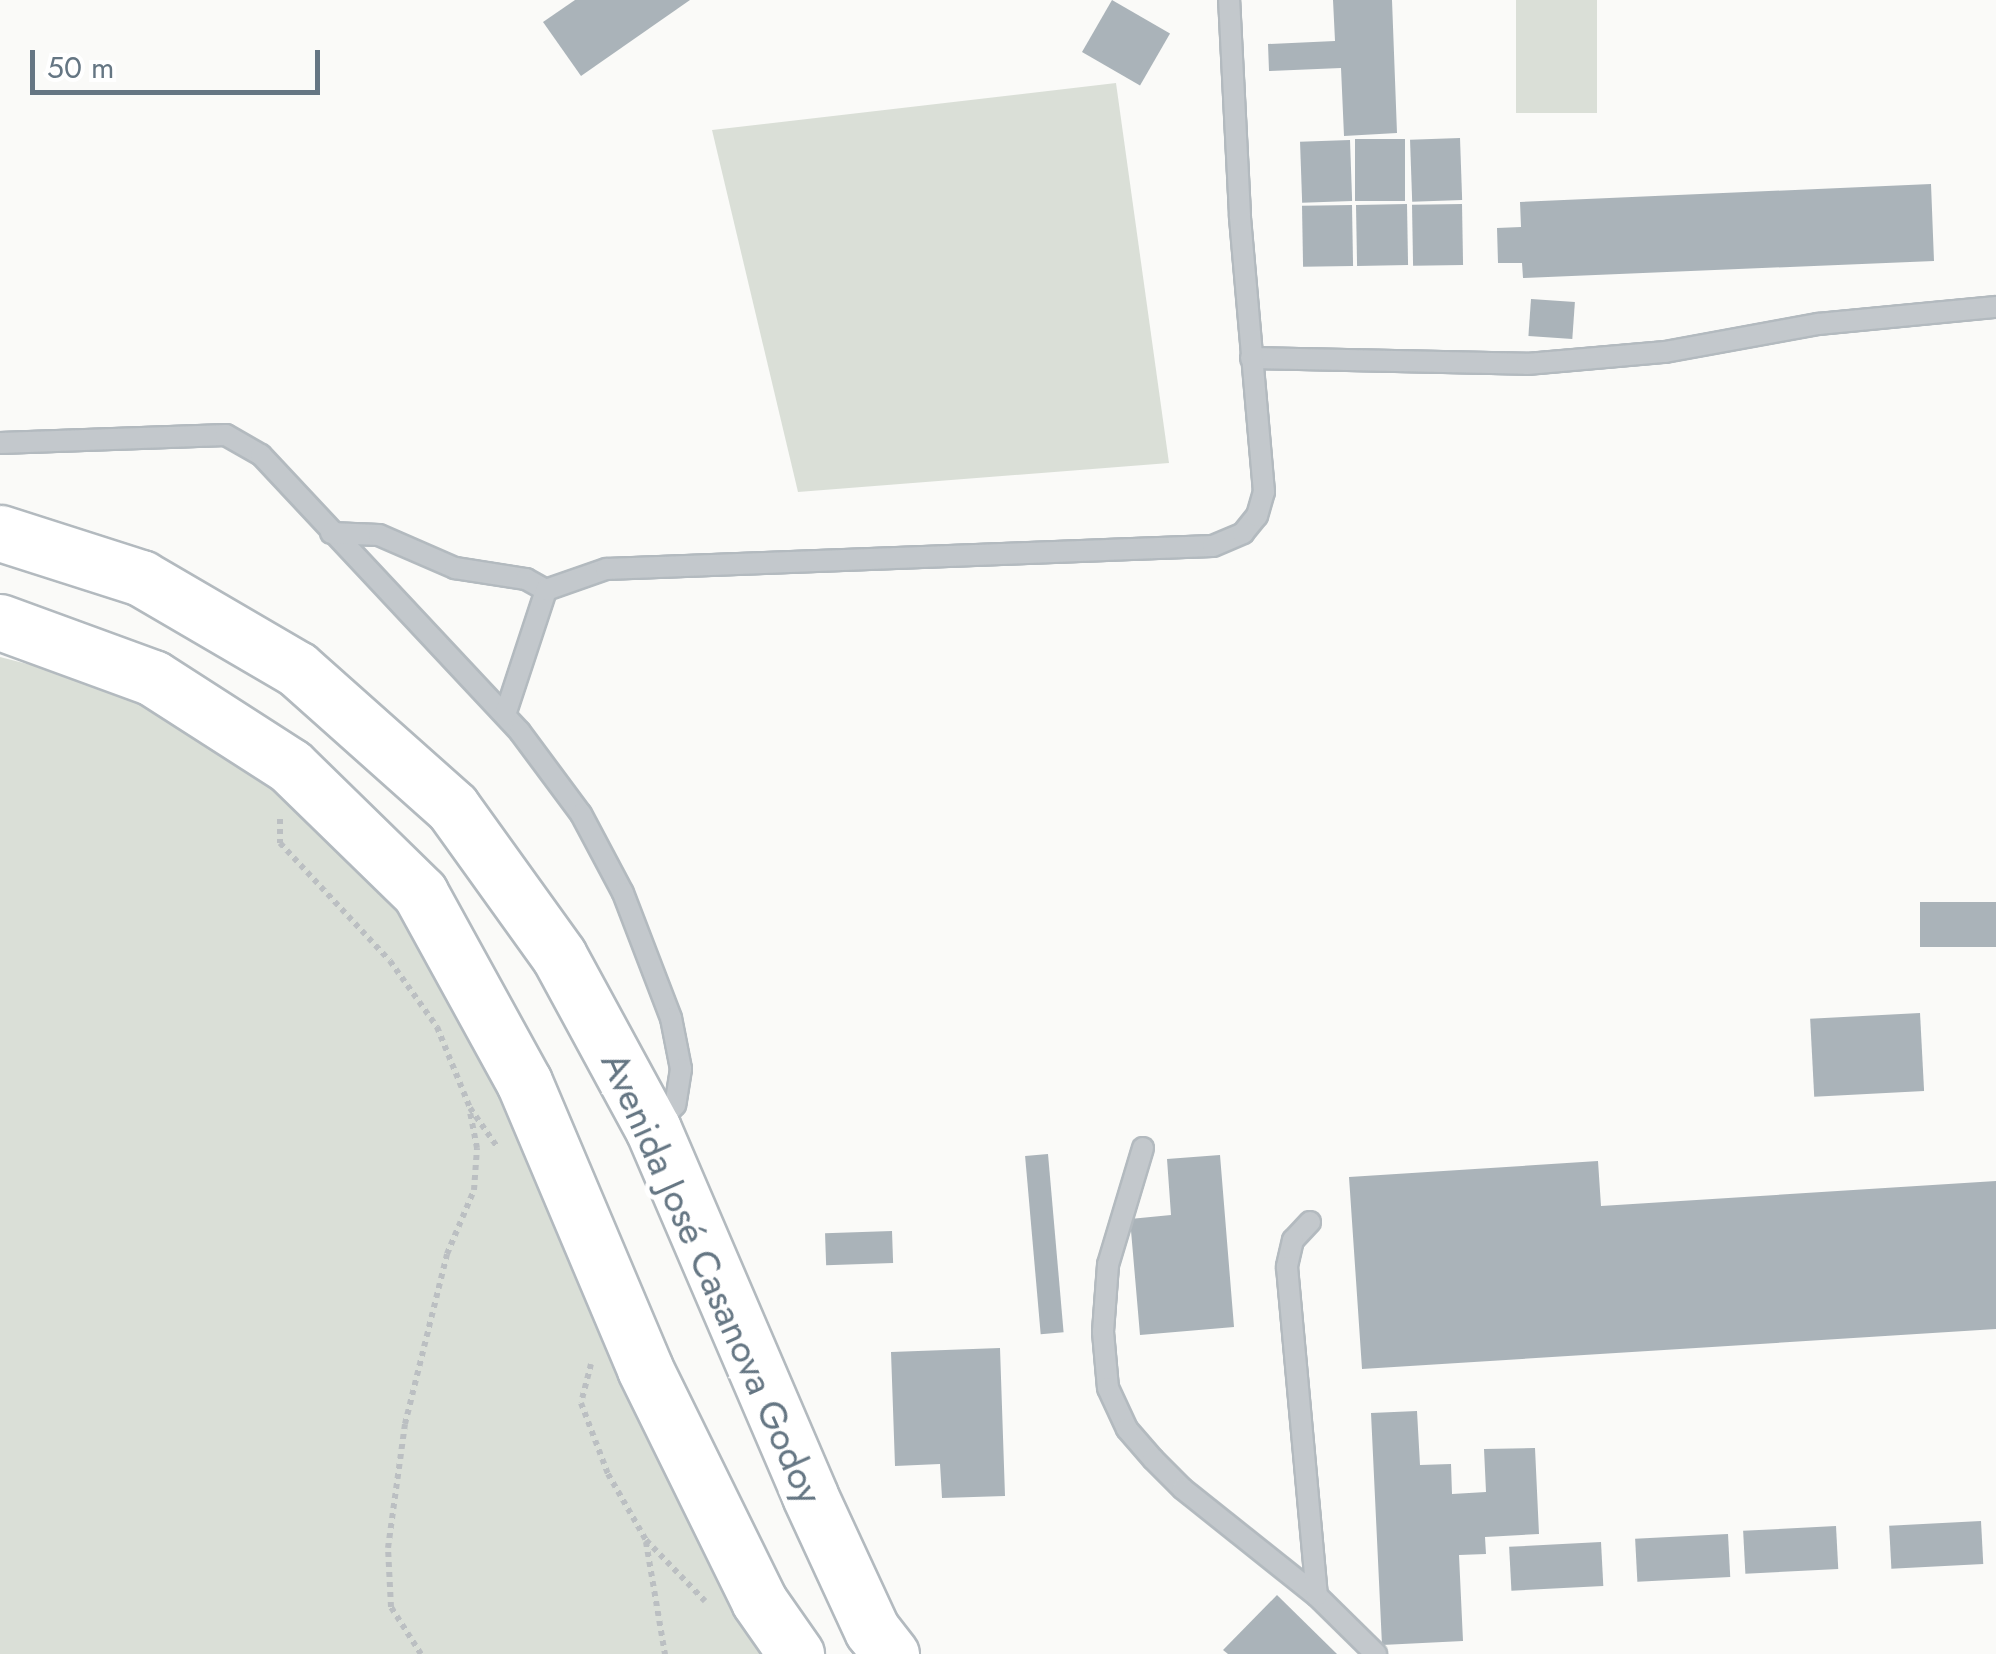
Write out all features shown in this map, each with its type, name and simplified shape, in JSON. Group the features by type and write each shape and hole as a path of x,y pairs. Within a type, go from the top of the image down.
{"street":[{"name":"Avenida José Casanova Godoy","path":"0,533 141,578 298,669 452,807 559,956 652,1129 810,1496 872,1630 891,1654"},
{"path":"0,622 153,678 184,697 290,766 420,892 524,1082 645,1369 759,1601 796,1654"}],"lane":[{"path":"331,533 379,535 455,568 526,579 546,590 606,569 1198,546 1229,541 1257,516 1264,492 1250,358 1229,0"},
{"path":"1250,358 1527,364 1666,352 1818,324 1996,307"},
{"path":"0,443 187,434 238,438 261,455 504,715 552,772 603,854 671,1018 680,1069 675,1105 652,1129"},
{"path":"504,715 546,590"},
{"path":"1143,1148 1108,1265 1103,1332 1108,1388 1127,1429 1163,1469 1317,1596 1376,1654"},
{"path":"1310,1222 1293,1240 1288,1267 1317,1596"}],"path":[{"path":"280,810 280,843 390,960 437,1027 470,1108 477,1148 474,1190 448,1254 406,1424 388,1548 392,1607 421,1654"},
{"path":"470,1108 508,1163"},
{"path":"592,1360 581,1403 608,1474 646,1540 708,1604"},
{"path":"646,1540 665,1654"}],"shaded area":[{"path":"1516,0 1597,0 1597,113 1516,113"},
{"path":"1116,83 1169,463 798,492 712,130"},
{"path":"0,657 144,694 420,893 800,1654 0,1654"}],"building":[{"path":"575,0 690,0 581,76 543,22"},
{"path":"1112,0 1170,34 1140,85 1082,52"},
{"path":"1333,0 1392,0 1397,133 1344,136 1341,68 1269,71 1268,44 1335,41"},
{"path":"1460,138 1462,200 1412,202 1410,140"},
{"path":"1355,139 1405,139 1405,201 1355,201"},
{"path":"1350,140 1352,201 1302,203 1300,142"},
{"path":"1931,184 1934,261 1523,278 1522,263 1498,263 1497,228 1521,227 1520,202"},
{"path":"1407,204 1408,265 1357,266 1356,205"},
{"path":"1462,204 1463,265 1413,266 1412,205"},
{"path":"1352,205 1353,266 1303,267 1302,206"},
{"path":"1531,299 1575,302 1572,339 1528,336"},
{"path":"1920,902 1996,902 1996,947 1920,947"},
{"path":"1920,1013 1924,1091 1814,1097 1810,1019"},
{"path":"1048,1154 1064,1332 1041,1334 1025,1156"},
{"path":"1220,1155 1234,1327 1140,1335 1130,1219 1171,1215 1167,1159"},
{"path":"1598,1161 1601,1206 1996,1181 1996,1329 1362,1369 1349,1177"},
{"path":"892,1231 893,1263 826,1265 825,1233"},
{"path":"1000,1348 1005,1496 942,1498 940,1464 895,1466 891,1352"},
{"path":"1417,1411 1420,1465 1451,1464 1452,1494 1486,1492 1484,1449 1535,1448 1539,1534 1485,1537 1486,1554 1459,1555 1463,1641 1382,1645 1371,1413"},
{"path":"1981,1521 1983,1564 1891,1569 1889,1526"},
{"path":"1836,1526 1838,1569 1745,1574 1743,1531"},
{"path":"1728,1534 1730,1577 1637,1582 1635,1539"},
{"path":"1601,1542 1603,1586 1511,1591 1509,1547"},
{"path":"1277,1595 1337,1654 1228,1654 1223,1650"}]}
